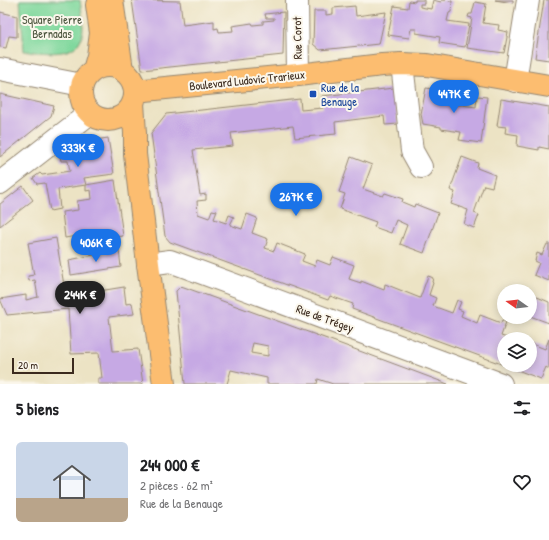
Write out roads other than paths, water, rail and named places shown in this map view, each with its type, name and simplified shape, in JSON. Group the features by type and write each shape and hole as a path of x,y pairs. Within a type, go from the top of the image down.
{"main road":[{"path":"96,0 101,33 98,56 81,92 82,100 85,107 99,116 135,154"},
{"path":"112,0 122,70"},
{"name":"Boulevard Ludovic Trarieux","path":"134,97 298,75 402,64 439,67 549,86"},
{"path":"88,77 108,66 116,67 129,75 133,83 135,154 164,384"},
{"path":"99,116 116,118 123,115 129,110 134,97"}],"street":[{"name":"Rue Corot","path":"297,0 298,75"},
{"path":"515,81 528,0"},
{"path":"402,64 412,151 421,167"},
{"path":"0,69 88,77"},
{"path":"0,183 99,116"},
{"name":"Rue de Trégey","path":"148,264 170,261 502,384"}],"place":[{"name":"Rue de la Benauge","path":"313,94"}],"park label":[{"name":"Square Pierre Bernadas","path":"52,26"}]}
